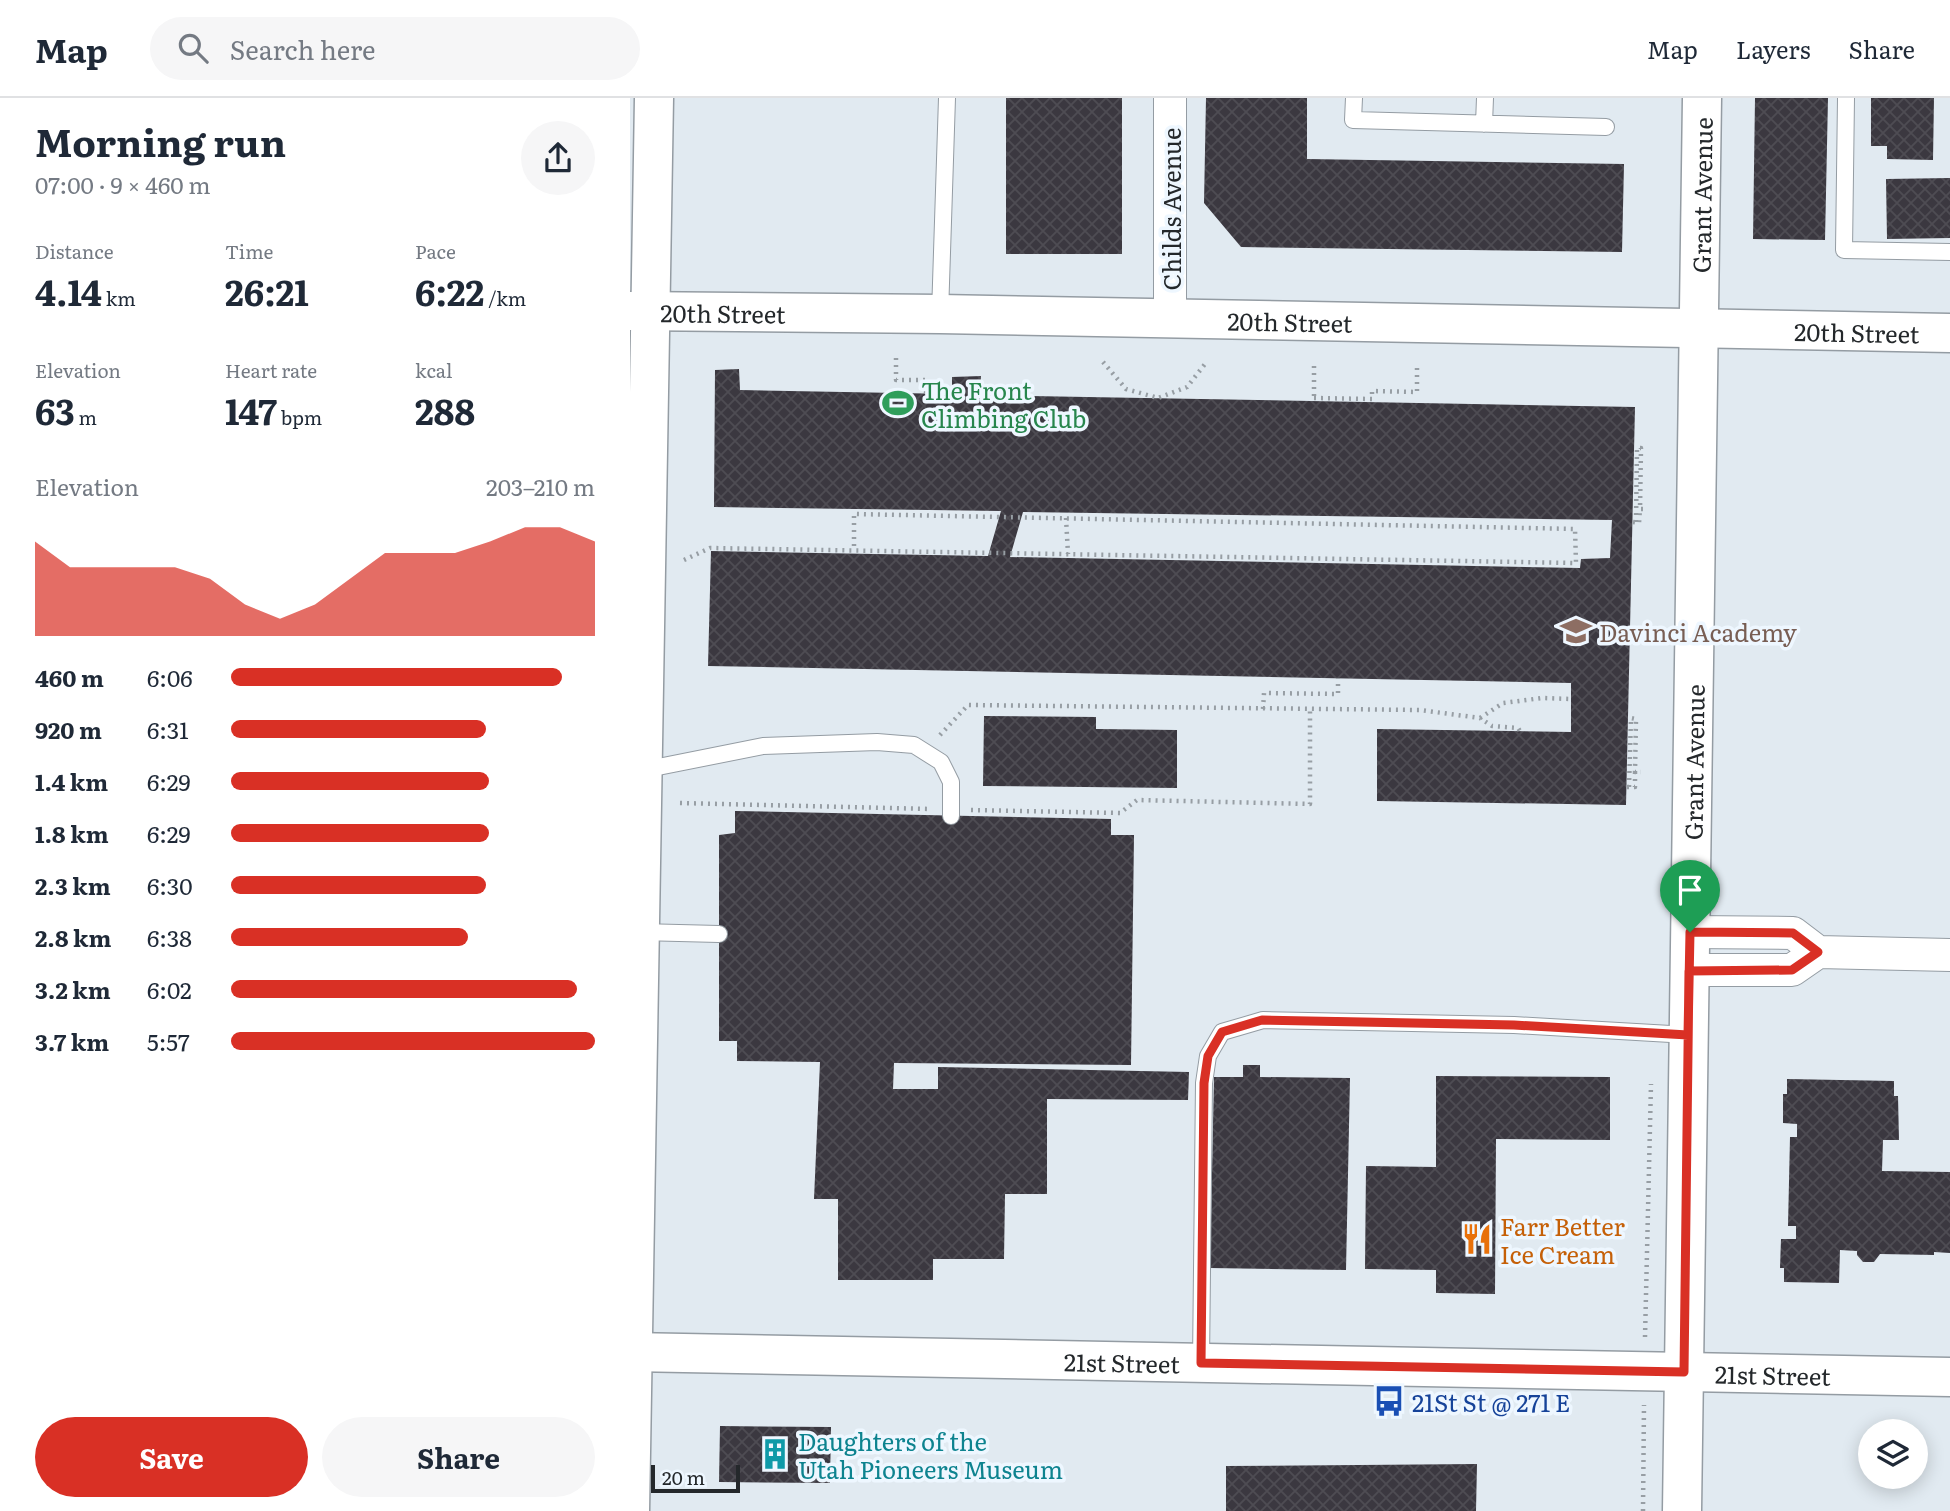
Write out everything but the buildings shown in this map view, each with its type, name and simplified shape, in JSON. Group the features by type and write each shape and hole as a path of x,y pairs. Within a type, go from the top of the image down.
{"street":[{"path":"630,1511 643,770 640,311 653,98"},
{"name":"Childs Avenue","path":"1170,98 1170,319"},
{"name":"Grant Avenue","path":"1682,1511 1702,98"},
{"name":"20th Street","path":"640,311 1950,333"},
{"path":"1690,932 1793,933 1818,952 1950,955"},
{"path":"1689,971 1792,970 1818,952"},
{"name":"21st Street","path":"632,1352 1950,1377"}],"lane":[{"path":"940,314 947,98"},
{"path":"1354,98 1353,120 1606,127"},
{"path":"1484,124 1485,98"},
{"path":"1846,98 1844,250 1950,252"},
{"path":"643,770 763,746 877,742 914,745 942,762 951,782 951,813"},
{"path":"639,932 719,934"},
{"path":"1201,1363 1204,1083 1208,1056 1222,1032 1262,1020 1514,1025 1688,1035"}],"path":[{"path":"896,358 896,380 926,380 926,394"},
{"path":"1102,362 1126,389 1158,398 1187,387 1205,364"},
{"path":"1314,366 1314,400 1371,399 1371,391 1417,392 1417,368"},
{"path":"1637,448 1641,448 1643,509 1639,523 1634,522 1637,448"},
{"path":"684,560 710,548 1576,563 1574,529 854,514 854,550"},
{"path":"1066,518 1068,554"},
{"path":"1263,709 1264,693 1338,694 1338,678"},
{"path":"1480,718 1503,703 1542,698 1571,699"},
{"path":"926,752 968,705 1420,710 1480,718 1492,726 1518,728 1520,731"},
{"path":"680,803 951,813 1120,813 1137,800 1310,804 1310,710"},
{"path":"1631,718 1636,719 1638,772 1635,787 1628,787 1631,718"}],"place":[{"name":"The Front Climbing Club","path":"898,403"},
{"name":"Davinci Academy","path":"1576,631"},
{"name":"Farr Better Ice Cream","path":"1477,1239"},
{"name":"21St St @ 271 E","path":"1389,1401"},
{"name":"Daughters of the Utah Pioneers Museum","path":"775,1454"}],"route":[{"path":"1690,932 1688,1035 1514,1025 1262,1020 1222,1032 1208,1056 1204,1083 1201,1363 1684,1372 1686,1183 1688,1035 1689,971 1792,970 1818,952 1793,933 1690,932"}]}
